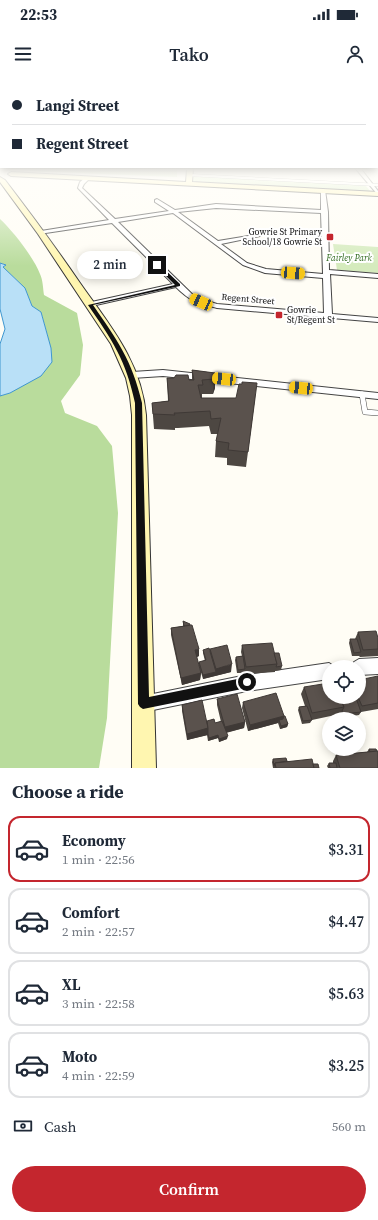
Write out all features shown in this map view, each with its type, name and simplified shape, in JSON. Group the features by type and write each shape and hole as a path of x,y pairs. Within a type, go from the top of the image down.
{"street":[{"path":"18,201 117,344 132,376 138,403 144,768"},
{"name":"Regent Street","path":"93,201 190,297 201,302 217,306 378,320"},
{"path":"157,201 165,204 244,264 265,271 378,276"},
{"path":"324,201 328,316"},
{"path":"41,233 174,211 216,206 325,212"},
{"path":"216,243 258,235"},
{"path":"90,305 178,285"},
{"path":"132,376 157,372 378,396"},
{"path":"366,667 378,666"},
{"path":"143,704 247,682 322,671"}],"lane":[{"path":"362,394 365,412 378,413"}],"green space":[{"path":"0,219 17,237 33,260 41,276 44,295 77,313 83,345 80,375 61,401 65,413 97,426 112,446 118,513 107,718 99,768 0,768 0,396 10,393 48,337 41,312 32,306 25,288 3,267 6,265 0,263"},
{"name":"Fairley Park","path":"333,244 378,247 378,273 337,270"}],"water":[{"path":"0,263 6,265 3,267 25,288 32,306 41,312 51,348 52,362 41,376 10,393 0,396 0,344 5,329 0,309"}],"building":[{"path":"192,370 215,373 214,379 202,380 203,385 198,385 201,398 236,398 239,384 242,384 242,382 257,383 248,452 228,450 229,443 216,441 221,418 211,419 210,411 174,413 175,415 153,414 152,403 169,401 167,378 174,378 176,375 188,375 189,380 194,380"},
{"path":"183,621 190,624 190,625 184,626"},
{"path":"192,625 199,649 195,650 201,673 181,678 171,628"},
{"path":"376,631 378,638 378,649 363,650 358,632"},
{"path":"350,639 357,639 361,652 354,653"},
{"path":"272,643 277,664 246,667 242,645"},
{"path":"227,645 232,664 216,669 210,649"},
{"path":"209,648 216,672 203,675 199,662 206,660 203,650"},
{"path":"274,653 279,653 282,666 276,667 277,664"},
{"path":"243,656 245,669 238,670 236,657"},
{"path":"378,676 378,703 362,706 361,704 366,704 366,679"},
{"path":"322,684 322,704 343,704 344,707 312,713 304,687"},
{"path":"276,693 284,716 250,725 243,702"},
{"path":"237,694 245,722 225,727 217,699"},
{"path":"202,700 208,728 187,734 182,705"},
{"path":"343,704 358,704 361,712 342,712 344,707"},
{"path":"307,706 312,720 303,721 299,707"},
{"path":"284,716 288,724 281,726 279,720 283,719"},
{"path":"214,719 215,723 222,721 228,736 219,739 218,735 209,738 207,721"},
{"path":"369,749 376,749 377,751 370,752"},
{"path":"378,751 378,768 340,768 336,756 366,756 366,752"},
{"path":"286,758 287,761 275,763 274,766 273,759"},
{"path":"312,759 314,768 276,768 275,763"},
{"path":"329,763 336,763 337,768 330,768"},
{"path":"313,764 318,764 319,768 314,768"}],"place":[{"name":"Gowrie St Primary School/18 Gowrie St","path":"330,237"},
{"name":"Gowrie St/Regent St","path":"279,315"}],"route":[{"path":"157,265 178,285 90,305 117,344 127,362 134,382 138,403 143,704 247,682"}]}
